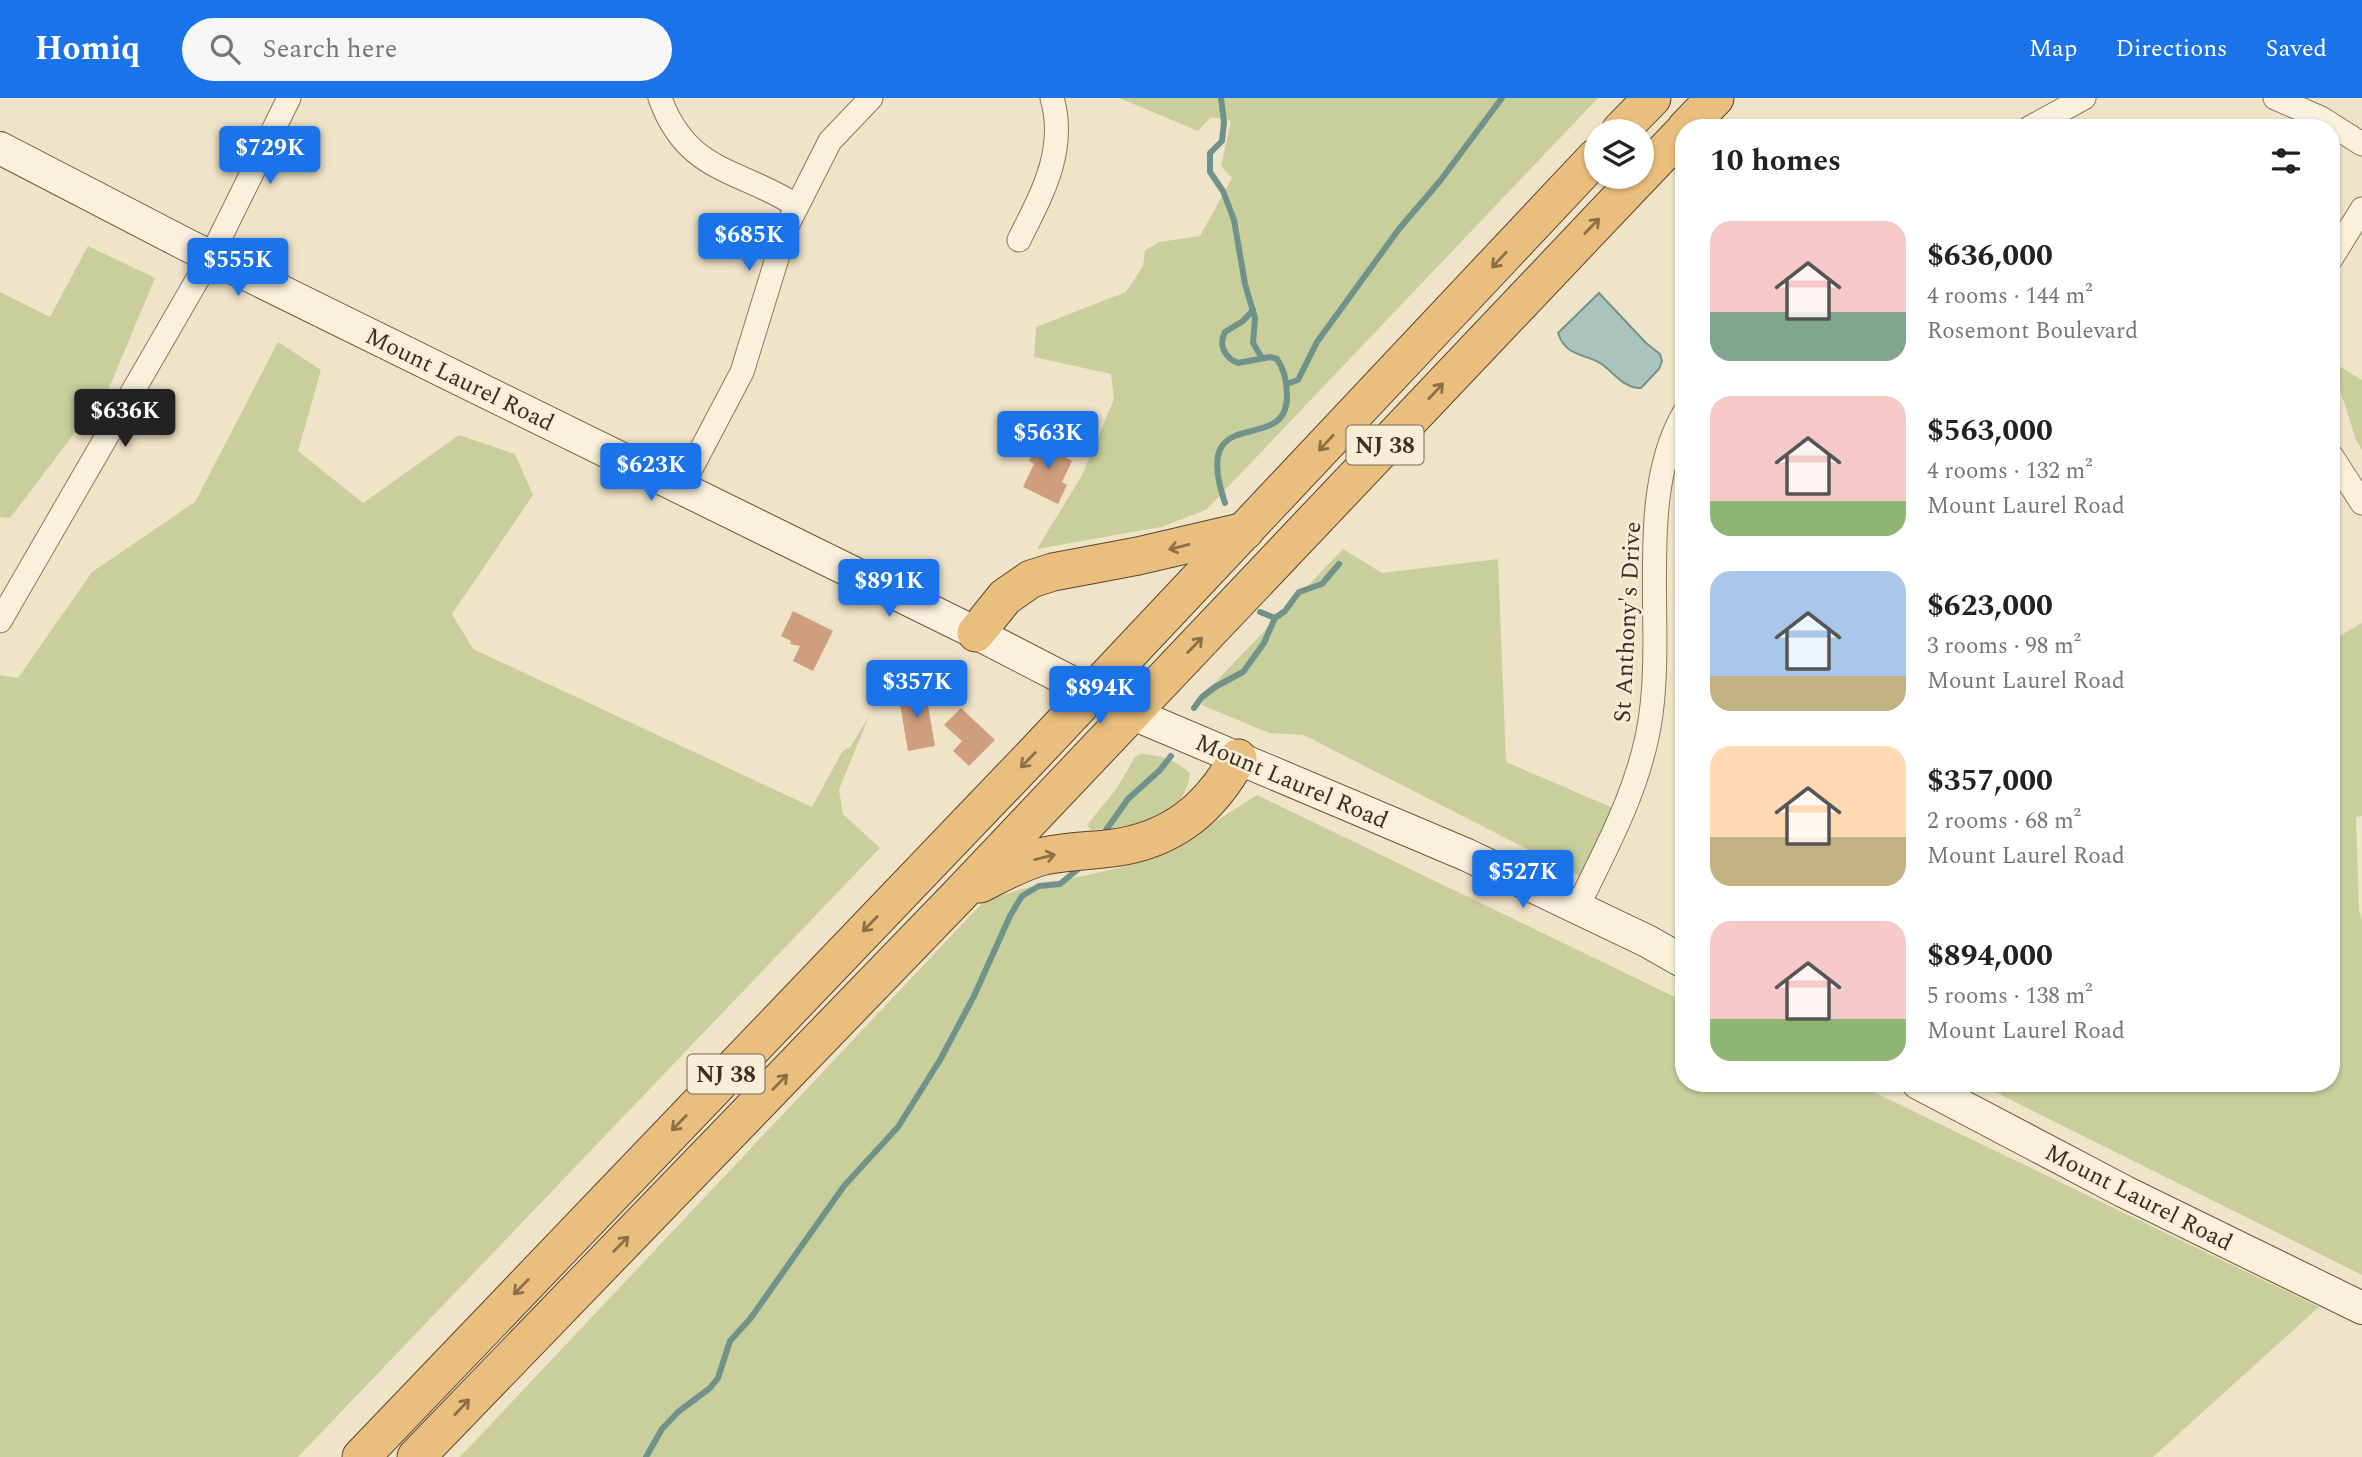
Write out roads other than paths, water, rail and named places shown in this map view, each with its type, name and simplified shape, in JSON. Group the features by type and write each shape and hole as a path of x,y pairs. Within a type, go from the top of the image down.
{"highway":[{"path":"1632,119 1652,98"},
{"name":"NJ 38","path":"1695,119 1715,98"},
{"name":"NJ 38","path":"1654,162 1675,140"},
{"name":"NJ 38","path":"361,1457 1245,531 1584,170"},
{"name":"NJ 38","path":"416,1457 960,894 1629,189"},
{"path":"976,633 1005,597 1031,579 1052,572 1138,556 1245,531"},
{"path":"960,894 1017,865 1040,857 1142,843 1169,833 1206,802 1238,758"}],"main road":[{"name":"Mount Laurel Road","path":"0,148 211,256 976,633 1131,713 1467,855 1675,957"},
{"name":"Mount Laurel Road","path":"1935,1092 2125,1192 2362,1308"}],"street":[{"path":"0,621 211,256 289,98"},
{"path":"660,98 676,132 708,163 797,206"},
{"path":"681,488 743,372 775,259 797,206 830,141 871,98"},
{"path":"1019,240 1057,152 1057,120 1052,98"},
{"path":"2046,119 2084,98"},
{"path":"2275,98 2323,119"},
{"path":"2340,130 2362,144"},
{"path":"2340,244 2362,209"},
{"name":"St Anthony's Drive","path":"1577,908 1624,810 1645,747 1654,676 1660,489 1666,455 1675,434"},
{"path":"2340,469 2362,503"}],"water":[{"path":"1599,293 1646,343 1660,354 1662,361 1659,369 1641,388 1625,383 1597,361 1572,351 1566,347 1558,333"}],"waterway":[{"path":"1221,98 1224,122 1222,141 1210,153 1210,172 1223,191 1234,220 1245,284 1255,318 1253,343 1262,358"},
{"path":"1286,384 1298,380 1317,342 1399,229 1440,181 1502,98"},
{"path":"1225,503 1217,471 1220,450 1229,439 1273,424 1283,414 1287,395 1285,376 1277,359 1270,357 1238,363 1224,351 1222,342 1225,332 1243,321 1253,310"},
{"path":"1194,708 1202,697 1215,687 1243,672 1264,643 1275,618 1285,611 1299,592 1322,584 1339,564"},
{"path":"1260,612 1275,618"},
{"path":"1104,833 1128,799 1160,770 1171,756"},
{"path":"646,1457 662,1429 718,1378 730,1341 750,1319 844,1186 898,1127 940,1060 1022,896 1039,886 1060,884 1083,865"}]}
